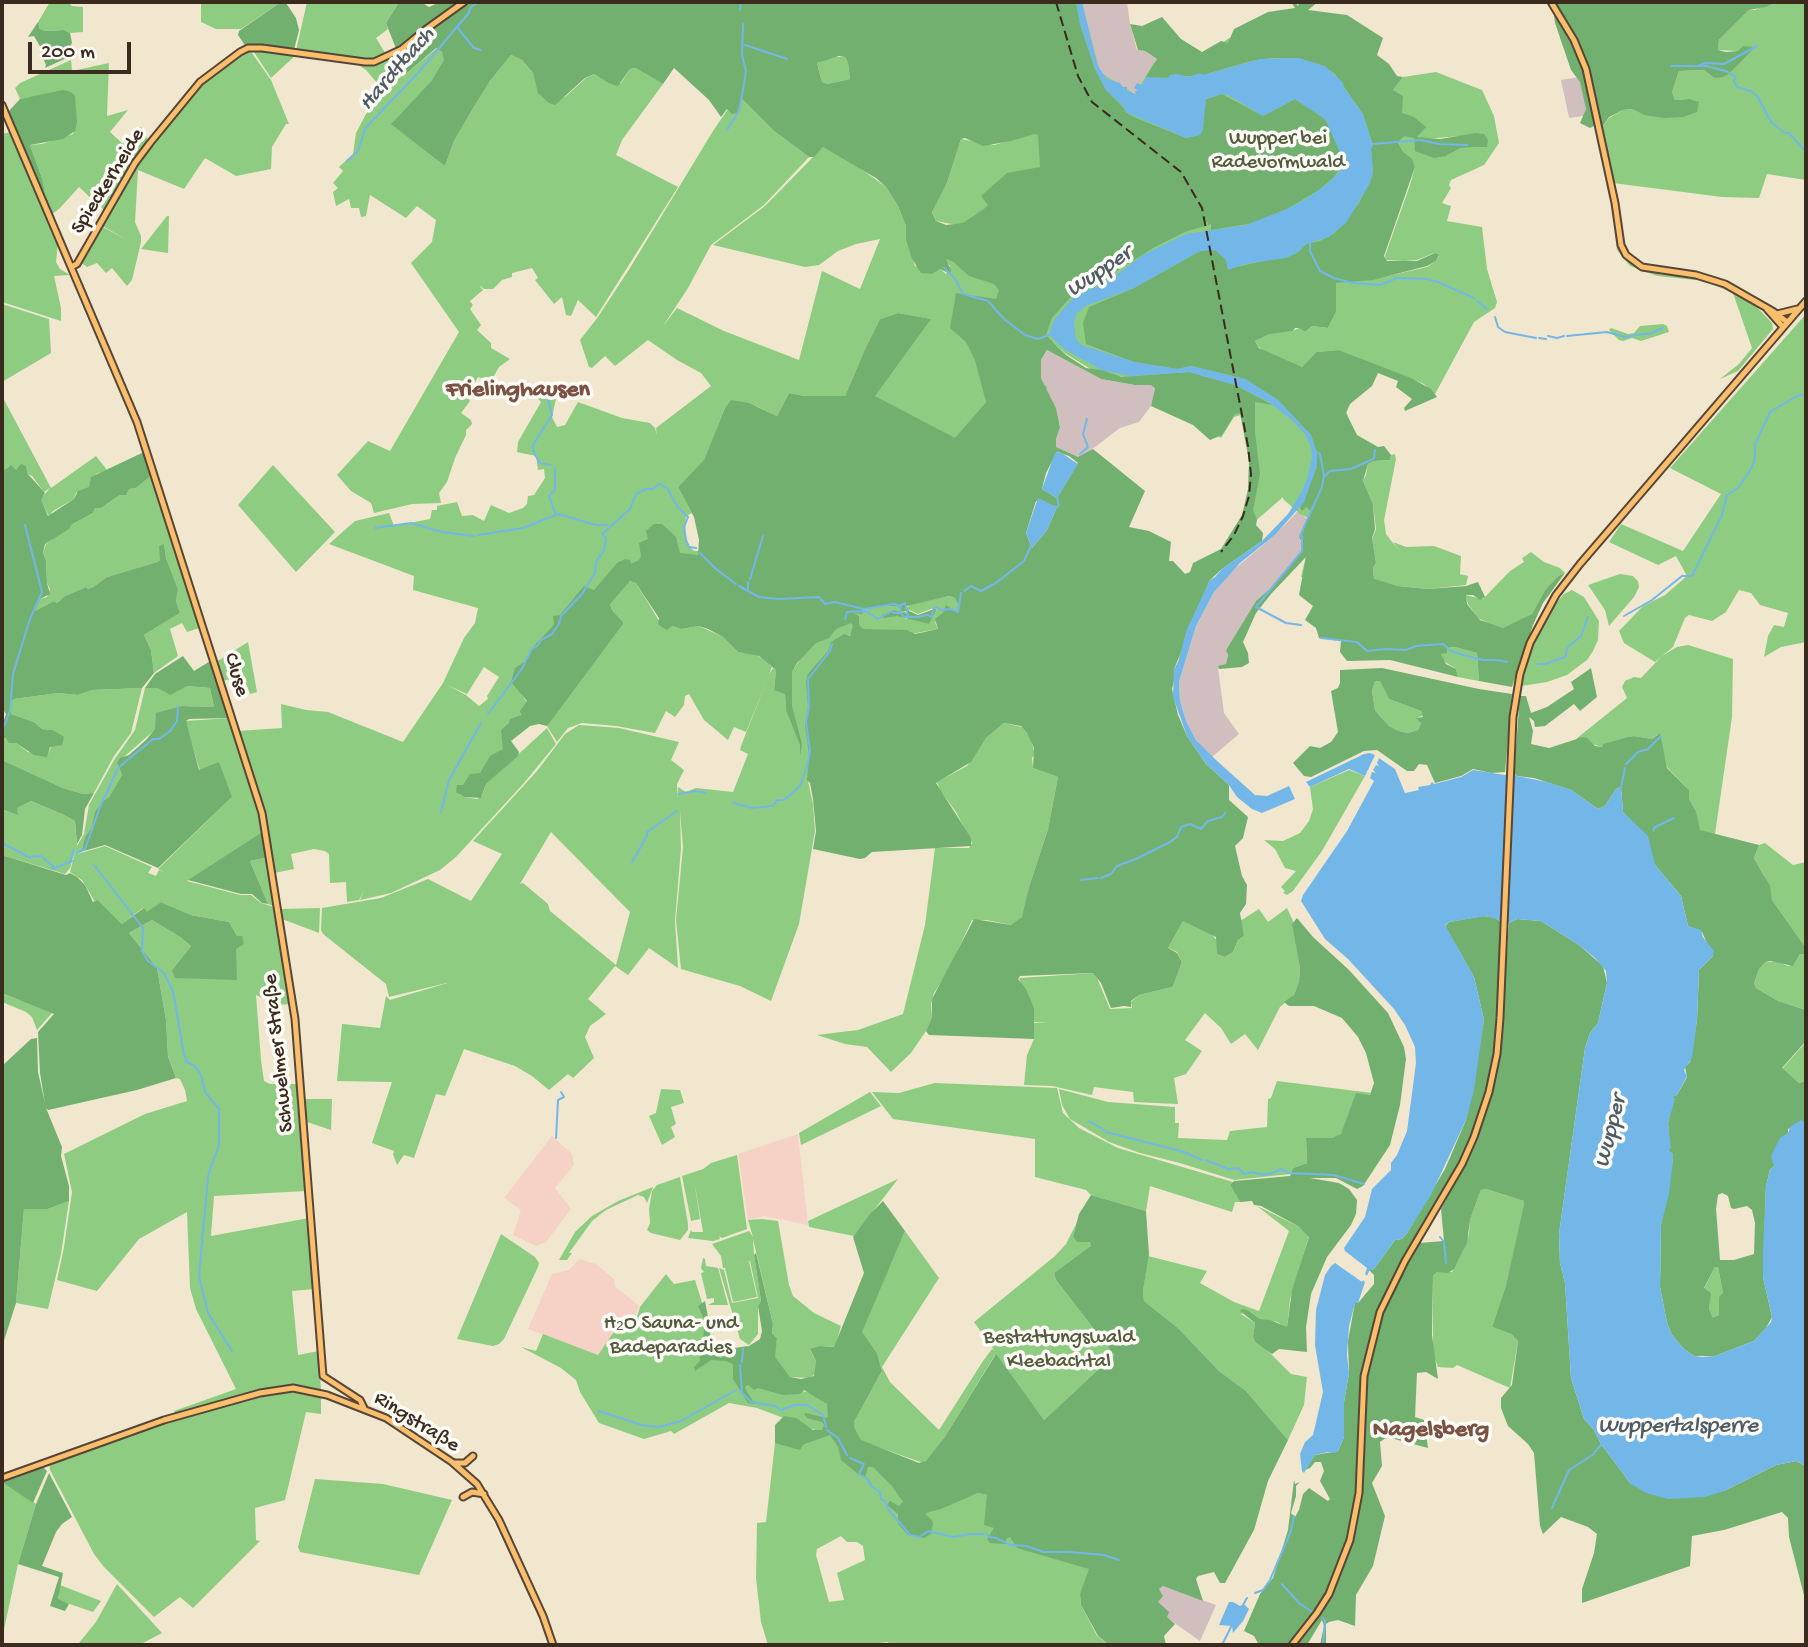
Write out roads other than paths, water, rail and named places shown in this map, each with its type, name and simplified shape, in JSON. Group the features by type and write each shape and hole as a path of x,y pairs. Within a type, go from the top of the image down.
{"main road":[{"name":"Spieckerheide","path":"71,267 78,261 135,163 150,143 200,82 240,52 250,48 262,48 374,62 402,49 464,2"},
{"path":"1551,2 1574,40 1586,69 1615,203 1621,245 1626,255 1642,267 1717,281 1777,314 1785,325"},
{"name":"Cluse","path":"2,105 124,391 154,474 236,732"},
{"path":"1292,1645 1329,1594 1350,1540 1359,1493 1364,1376 1380,1312 1405,1261 1462,1164 1487,1101 1497,1054 1515,697 1525,656 1535,631 1567,581 1806,301"},
{"path":"1777,314 1801,307"},
{"path":"1767,309 1785,325"},
{"name":"Schwelmer Straße","path":"236,732 265,828 292,995 323,1376 360,1400 364,1408"},
{"name":"Ringstraße","path":"2,1478 164,1420 274,1390 293,1388 310,1391 386,1418 470,1477 484,1494 517,1560 554,1645"},
{"path":"452,1462 466,1463 473,1456"},
{"path":"463,1497 472,1492 484,1494"}],"water":[{"path":"1076,2 1082,2 1097,64 1107,79 1127,87 1127,91 1136,94 1135,91 1138,91 1134,88 1137,83 1142,85 1146,77 1168,78 1177,74 1189,77 1260,59 1298,58 1325,66 1343,83 1363,114 1373,146 1373,173 1370,183 1346,223 1329,237 1306,244 1297,253 1286,258 1245,264 1228,270 1226,260 1215,250 1200,251 1134,288 1086,306 1077,313 1074,322 1076,339 1081,345 1134,362 1178,369 1191,366 1245,379 1278,400 1311,435 1317,453 1317,466 1304,502 1275,535 1240,563 1214,592 1196,626 1179,682 1180,701 1186,721 1196,740 1216,760 1255,795 1267,796 1289,786 1295,799 1262,813 1237,797 1229,785 1206,764 1187,736 1173,697 1174,669 1187,629 1210,580 1262,541 1288,514 1308,476 1311,447 1305,434 1293,421 1269,402 1235,385 1189,372 1131,376 1102,370 1064,349 1051,337 1050,331 1054,320 1076,295 1105,283 1143,255 1186,234 1246,225 1287,209 1328,183 1340,171 1343,159 1325,119 1295,99 1263,116 1228,95 1206,99 1200,135 1186,138 1126,112 1106,90 1095,69 1080,24"},
{"path":"1060,452 1078,464 1057,498 1042,489 1055,453"},
{"path":"1038,498 1057,507 1047,530 1032,548 1026,533"},
{"path":"1364,754 1375,755 1365,776 1349,769 1310,787 1306,782"},
{"name":"Wuppertalsperre","path":"1379,758 1395,769 1405,793 1419,790 1418,787 1430,785 1432,782 1434,784 1461,777 1473,770 1505,775 1514,773 1571,790 1598,809 1605,806 1616,789 1621,787 1623,812 1648,836 1655,865 1681,896 1688,926 1701,930 1714,951 1713,956 1699,970 1692,1058 1684,1070 1687,1076 1677,1095 1672,1097 1675,1099 1668,1123 1671,1148 1668,1151 1673,1154 1673,1159 1669,1194 1661,1225 1660,1287 1667,1323 1672,1335 1684,1349 1694,1356 1702,1357 1715,1356 1754,1341 1771,1322 1763,1277 1763,1250 1766,1186 1770,1170 1774,1166 1771,1156 1780,1138 1788,1133 1790,1127 1801,1120 1805,1122 1806,1118 1806,1466 1796,1461 1776,1465 1724,1491 1705,1497 1668,1499 1646,1493 1631,1484 1584,1419 1571,1378 1559,1234 1585,1048 1590,1033 1598,1023 1607,983 1606,971 1579,945 1541,921 1517,919 1509,923 1486,916 1445,925 1474,977 1484,1020 1474,1090 1466,1120 1431,1195 1402,1239 1395,1240 1367,1276 1367,1268 1345,1251 1344,1248 1365,1217 1372,1189 1391,1170 1391,1163 1407,1131 1416,1063 1415,1047 1394,1009 1348,959 1325,939 1301,901 1347,831 1374,781 1370,778 1372,772 1376,773 1373,770 1376,765 1379,766"},
{"path":"1335,1263 1365,1282 1358,1303 1355,1303 1349,1326 1349,1373 1344,1402 1344,1437 1338,1451 1315,1455 1304,1473 1300,1454 1305,1442 1313,1435 1323,1392 1315,1345 1316,1310 1325,1275"},
{"path":"1229,1602 1240,1606 1244,1604 1249,1609 1233,1633 1232,1626 1219,1625"}],"waterway":[{"name":"Hardtbach","path":"347,161 358,151 365,129 417,74 471,7 479,2"},
{"path":"740,10 741,2"},
{"path":"727,130 739,111 746,71 742,55 743,24"},
{"path":"457,27 474,48 481,50"},
{"path":"745,45 787,59"},
{"path":"1700,65 1724,64 1757,46"},
{"path":"1671,66 1706,66 1726,71 1736,77 1734,81 1737,87 1751,91 1758,97 1771,122 1789,133 1806,152"},
{"path":"1373,144 1420,140 1467,145"},
{"path":"1310,243 1310,251 1320,271 1334,278 1352,283 1380,285 1397,278 1427,279 1474,298"},
{"path":"944,268 955,279 963,294 988,301 1004,319 1025,335 1038,339 1052,334"},
{"path":"1477,301 1487,309"},
{"path":"1495,317 1498,327 1505,332 1536,338"},
{"path":"1567,336 1607,332 1625,337 1663,328"},
{"path":"1548,336 1564,336"},
{"path":"1539,338 1546,339"},
{"path":"541,392 551,396 548,399 552,415 533,445 534,453 540,463 551,465"},
{"path":"1624,616 1652,600 1682,576 1692,576 1722,515 1727,495 1738,488 1751,469 1755,459 1755,445 1770,412 1797,396 1806,394"},
{"path":"1080,454 1088,447 1083,434 1087,419"},
{"path":"1325,476 1330,471 1351,469 1371,460 1375,450"},
{"path":"1301,625 1286,623 1256,607 1302,551 1300,536 1322,487 1324,475 1320,454 1317,452"},
{"path":"555,468 555,490 549,496 556,515"},
{"path":"488,714 521,670 532,649 552,634 561,616 582,594 595,573 596,562 604,550 606,538 602,534 630,509 636,494 653,489 659,484 667,488 677,506 688,517 684,527 686,540 689,547 696,548"},
{"path":"1056,508 1059,505 1057,498"},
{"path":"478,535 523,528 558,514 596,525 607,525"},
{"path":"375,528 411,523 442,532 474,536"},
{"path":"2,731 10,711 13,674 30,619 42,592 25,525"},
{"path":"750,579 763,536"},
{"path":"964,591 971,586 981,591 996,583 1024,561 1031,546"},
{"path":"700,553 736,584"},
{"path":"748,582 748,590"},
{"path":"739,586 759,597 819,597 825,604 835,602 864,609 894,604 901,606 900,612 904,617 932,617 936,607 958,612 961,593"},
{"path":"901,605 905,603 908,616"},
{"path":"845,619 847,612 866,611 878,619 892,611 901,613"},
{"path":"1538,664 1565,657 1568,647 1581,636 1588,617"},
{"path":"1321,638 1357,642 1367,651 1406,650 1416,646 1443,644 1451,651 1463,655 1495,660"},
{"path":"733,803 752,808 773,806 777,800 784,800 800,786 810,751 806,722 809,707 808,679 830,651 832,644"},
{"path":"1497,660 1507,662"},
{"path":"77,853 85,849 118,768 153,739 159,739 170,731 177,721 178,706"},
{"path":"441,812 449,780 481,723"},
{"path":"1626,764 1661,736"},
{"path":"1621,788 1625,768"},
{"path":"679,794 695,791 706,793"},
{"path":"632,862 647,832 677,811"},
{"path":"1101,878 1111,874 1117,866 1170,842 1177,837 1181,827 1190,824 1201,829 1208,821 1222,817 1225,813"},
{"path":"1653,831 1655,827 1674,818"},
{"path":"2,843 29,857 41,856 53,866 52,869 72,861"},
{"path":"70,862 74,850"},
{"path":"94,865 143,928 142,951 148,961 164,973 173,991 184,1055 187,1062 195,1066 201,1075 205,1092 219,1109 219,1145 208,1176 199,1276 208,1313 232,1351"},
{"path":"1081,880 1098,878"},
{"path":"556,1138 558,1100 564,1097 561,1092"},
{"path":"1089,1121 1104,1130"},
{"path":"1106,1132 1184,1152 1202,1160"},
{"path":"1206,1160 1228,1169 1238,1168 1244,1174 1252,1172 1263,1175 1281,1169 1289,1173 1334,1175 1364,1184"},
{"path":"1440,1237 1444,1242 1446,1263"},
{"path":"742,1362 743,1349"},
{"path":"740,1365 742,1392"},
{"path":"599,1411 642,1425 659,1427 681,1421 736,1390"},
{"path":"740,1391 751,1402 775,1406 781,1410 795,1405 807,1405 823,1415 826,1427"},
{"path":"827,1430 838,1438 847,1455"},
{"path":"1595,1452 1601,1445"},
{"path":"1552,1508 1569,1470 1594,1454"},
{"path":"850,1458 864,1464 859,1474 880,1492 881,1499 910,1535 919,1537 928,1531 953,1537 984,1534"},
{"path":"1255,1593 1263,1590 1270,1580 1291,1531 1294,1516"},
{"path":"987,1534 1011,1545 1026,1546 1044,1552 1104,1555 1119,1560"},
{"path":"1282,1584 1299,1603 1312,1612"},
{"path":"1243,1605 1247,1598"},
{"path":"1323,1618 1323,1645"},
{"path":"1222,1645 1232,1625"}],"railway":[{"path":"1056,2 1078,76 1092,102 1181,172 1202,208 1248,446 1251,474 1249,496 1243,516 1234,535 1221,552"}],"district":[{"name":"Frielinghausen","path":"518,391"},
{"name":"Nagelsberg","path":"1431,1431"}],"park label":[{"name":"Wupper bei Radevormwald","path":"1278,152"},
{"name":"H₂O Sauna- und Badeparadies","path":"671,1337"},
{"name":"Bestattungswald Kleebachtal","path":"1059,1351"}],"water label":[{"name":"Wupper","path":"1100,273"},
{"name":"Wupper","path":"1612,1132"}]}
